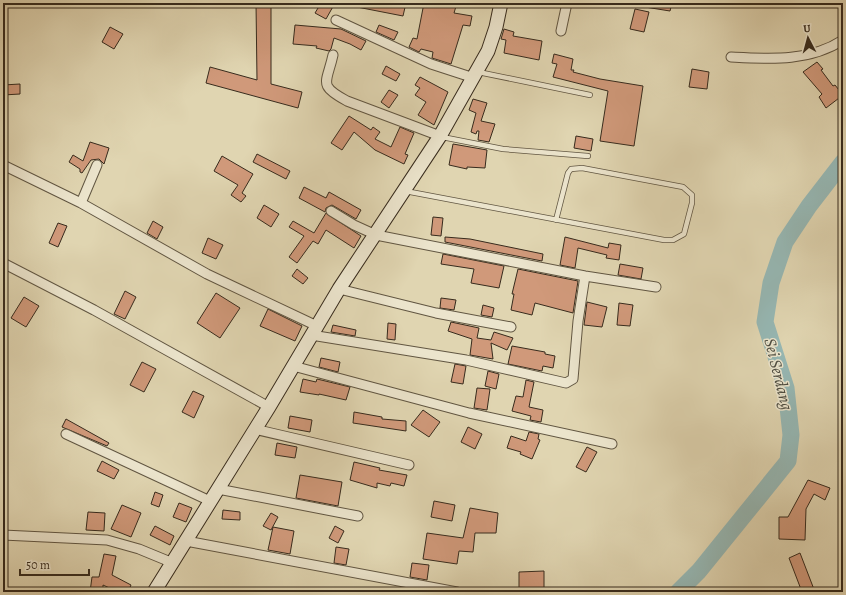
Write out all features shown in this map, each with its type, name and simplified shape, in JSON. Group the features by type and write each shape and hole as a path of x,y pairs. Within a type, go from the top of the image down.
{"main road":[{"path":"154,592 254,428 269,407 339,289 405,191 476,75 490,45 496,27 500,3"}],"street":[{"path":"562,31 567,3"},
{"path":"336,20 431,64 476,75"},
{"path":"730,57 778,59 805,56 829,48 843,40"},
{"path":"333,55 326,86 334,94 364,108 440,136"},
{"path":"3,165 81,203 207,274 314,330 466,360 566,383 573,379 578,321 585,276"},
{"path":"81,203 97,165"},
{"path":"331,211 354,225 376,235 585,276 656,287"},
{"path":"3,263 94,310 269,407"},
{"path":"339,289 436,313 511,327"},
{"path":"293,366 469,413 612,444"},
{"path":"254,428 409,465"},
{"path":"66,434 210,501"},
{"path":"218,489 358,516"},
{"path":"3,535 107,540 139,549 173,563"},
{"path":"186,541 457,592"}],"lane":[{"path":"476,75 590,95"},
{"path":"440,136 503,149 588,156"},
{"path":"405,191 556,220 664,240 673,240 684,234 692,203 692,195 683,187 582,168 571,169 568,173 556,220"}],"building":[{"path":"256,3 271,3 271,84 302,92 298,108 206,83 210,67 257,80"},
{"path":"321,3 335,3 326,19 315,13"},
{"path":"357,3 406,3 403,16 357,7"},
{"path":"424,3 457,3 454,13 472,16 470,26 463,25 451,64 432,58 433,52 421,49 419,52 409,47 413,38 417,39"},
{"path":"645,3 672,3 670,11 645,7"},
{"path":"635,9 649,12 644,32 630,29"},
{"path":"295,25 341,29 366,41 361,50 334,38 329,51 316,48 317,46 293,44"},
{"path":"379,25 398,32 394,40 376,32"},
{"path":"110,27 123,34 114,49 102,42"},
{"path":"504,29 514,32 513,36 542,41 539,60 504,53 506,40 501,39"},
{"path":"554,54 573,59 571,70 574,70 573,72 600,79 643,86 634,146 600,141 608,91 553,77 557,64 552,63"},
{"path":"817,62 833,86 835,85 843,95 826,108 819,97 822,94 803,72"},
{"path":"386,66 400,74 396,81 382,74"},
{"path":"692,69 709,72 707,89 689,87"},
{"path":"420,77 448,92 434,125 418,115 426,102 415,95 420,88 415,85"},
{"path":"20,84 20,94 3,95 3,85"},
{"path":"389,90 398,95 389,108 381,102"},
{"path":"473,99 487,103 481,121 495,124 489,142 478,140 479,131 477,131 476,134 471,132 476,113 469,110"},
{"path":"349,116 371,130 373,127 380,132 375,139 391,147 400,127 414,133 405,154 408,155 404,164 375,150 354,132 342,150 331,143"},
{"path":"576,136 593,139 591,151 574,148"},
{"path":"90,142 109,148 104,164 99,159 91,160 82,173 80,172 80,169 69,162 73,155 83,161"},
{"path":"453,144 487,150 485,168 467,167 467,169 449,165"},
{"path":"257,154 290,171 286,179 253,162"},
{"path":"222,156 253,174 242,193 246,196 241,202 231,195 238,185 214,171"},
{"path":"304,187 326,198 329,192 361,210 356,219 332,205 326,208 325,212 299,198"},
{"path":"264,205 279,214 271,227 257,218"},
{"path":"326,213 361,236 354,248 326,230 318,244 313,241 297,263 289,257 304,236 289,227 293,221 314,233"},
{"path":"433,217 443,218 441,236 431,235"},
{"path":"153,221 163,227 157,239 147,233"},
{"path":"58,223 67,226 58,247 49,243"},
{"path":"445,237 470,239 543,254 542,261 445,242"},
{"path":"565,237 608,248 609,243 621,245 619,260 606,258 607,255 578,248 575,268 560,265"},
{"path":"208,238 223,245 216,259 202,253"},
{"path":"443,254 504,266 499,288 471,283 474,269 441,264"},
{"path":"620,264 643,268 641,279 618,275"},
{"path":"297,269 308,278 303,284 292,276"},
{"path":"518,269 578,281 573,313 535,303 532,315 511,310 514,294 512,294"},
{"path":"125,291 136,297 125,319 114,314"},
{"path":"216,293 240,308 220,338 197,323"},
{"path":"24,297 39,306 26,327 11,318"},
{"path":"441,298 456,300 454,310 440,308"},
{"path":"587,302 607,307 602,327 584,325"},
{"path":"619,303 633,305 630,326 617,325"},
{"path":"483,305 494,308 492,317 481,315"},
{"path":"268,309 302,326 295,341 260,326"},
{"path":"451,322 479,328 477,338 491,340 494,332 513,338 507,350 491,343 493,359 470,355 472,339 448,331"},
{"path":"388,323 396,324 395,340 387,339"},
{"path":"333,325 356,330 355,336 331,332"},
{"path":"512,346 545,352 545,354 555,356 553,368 543,366 542,371 508,364"},
{"path":"321,358 340,362 338,372 319,367"},
{"path":"142,362 156,369 144,392 130,385"},
{"path":"455,364 466,366 463,384 451,382"},
{"path":"488,371 499,374 496,389 485,386"},
{"path":"303,379 316,382 317,379 350,387 346,400 319,394 300,392"},
{"path":"526,380 534,382 529,407 543,410 541,422 530,420 531,416 512,411 516,396 523,397"},
{"path":"477,388 490,389 487,410 474,408"},
{"path":"193,391 204,396 194,418 182,412"},
{"path":"423,410 440,422 429,437 411,425"},
{"path":"354,412 382,417 382,419 406,421 406,431 353,423"},
{"path":"290,416 312,420 310,432 288,428"},
{"path":"66,419 109,443 107,446 62,427"},
{"path":"468,427 482,434 475,449 461,442"},
{"path":"529,432 539,434 538,439 540,440 532,459 520,454 521,452 507,448 511,436 526,441"},
{"path":"277,443 297,447 295,458 275,455"},
{"path":"587,447 597,452 586,472 576,467"},
{"path":"102,461 119,470 114,479 97,471"},
{"path":"354,462 380,468 379,470 407,475 404,486 391,483 390,486 377,483 377,488 350,480"},
{"path":"300,475 342,482 338,506 296,498"},
{"path":"808,480 830,488 825,500 814,494 806,509 805,540 779,539 779,517 788,517"},
{"path":"155,492 163,495 159,507 151,504"},
{"path":"434,501 455,505 452,521 431,517"},
{"path":"179,503 192,508 186,522 173,517"},
{"path":"122,505 141,513 131,537 111,529"},
{"path":"470,508 498,513 496,533 475,533 473,552 459,551 457,564 423,559 427,533 463,538"},
{"path":"223,510 240,512 240,520 222,519"},
{"path":"88,512 105,513 104,531 86,530"},
{"path":"271,513 278,517 271,530 263,526"},
{"path":"155,526 174,536 170,545 150,535"},
{"path":"335,526 344,531 338,543 329,538"},
{"path":"273,527 294,531 290,554 268,550"},
{"path":"336,547 349,549 346,565 334,563"},
{"path":"800,553 815,592 802,592 789,558"},
{"path":"104,554 116,556 112,575 131,585 128,592 118,592 103,585 103,592 90,592 92,577 99,577"},
{"path":"412,563 429,565 427,580 410,577"},
{"path":"544,571 544,592 519,592 519,572"}],"waterway":[{"name":"Sei Serdang","path":"678,592 699,571 788,461 791,435 786,388 765,322 771,283 785,242 809,206 843,162"}]}
